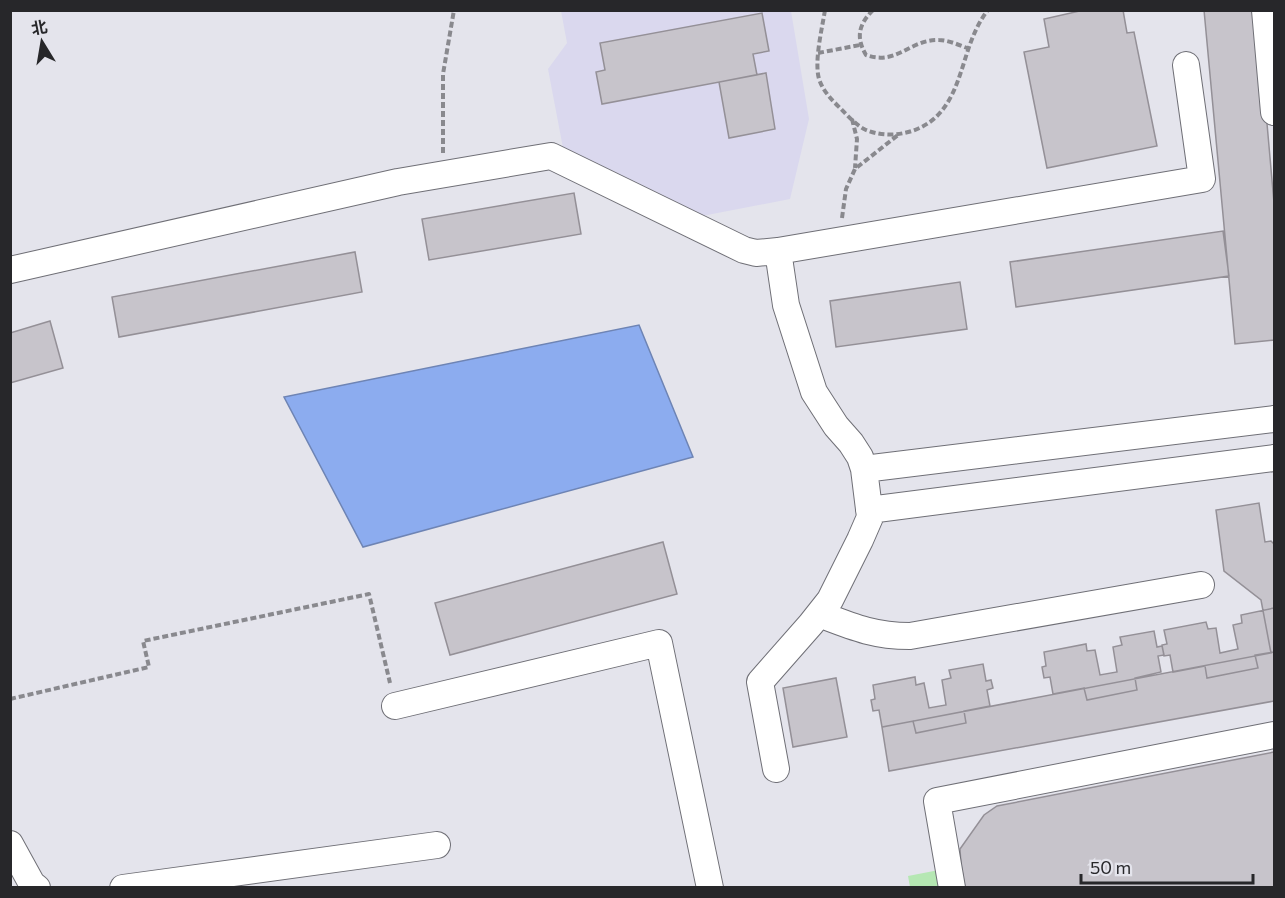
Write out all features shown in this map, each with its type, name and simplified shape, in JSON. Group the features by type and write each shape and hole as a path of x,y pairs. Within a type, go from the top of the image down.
{"lane":[{"path":"1265,10 1275,112"},
{"path":"10,270 386,184 551,156 744,250 756,252 778,251 1202,179 1186,65"},
{"path":"776,770 760,682 830,600 870,517 864,469 851,443 836,426 814,392 786,305 778,251"},
{"path":"864,469 1275,419"},
{"path":"869,510 1275,458"},
{"path":"819,614 859,630 885,636 910,636 1201,585"},
{"path":"395,706 660,643 710,888"},
{"path":"952,888 937,801 1275,735"},
{"path":"10,844 32,884 37,888"},
{"path":"123,888 437,845"}],"path":[{"path":"442,174 443,74 454,10"},
{"path":"825,10 818,53 818,76 823,89 851,119 864,129 897,135"},
{"path":"873,10 861,26 858,35 860,45 866,55 877,59 896,56 915,45 941,39 967,48"},
{"path":"855,169 897,135 930,121 950,100 967,48 978,22 988,10"},
{"path":"818,53 860,45"},
{"path":"841,240 842,209 846,189 855,169 857,139 851,119"},
{"path":"10,699 148,667 142,641 369,594 395,706"}],"shaded area":[{"path":"561,11 791,11 809,119 790,199 702,216 563,148 548,69 567,43"}],"green space":[{"path":"939,870 942,887 910,887 908,876"}],"water":[{"path":"639,325 693,457 363,547 284,397"}],"building":[{"path":"1084,10 1123,10 1127,33 1134,32 1157,146 1047,168 1024,52 1049,47 1044,19"},
{"path":"1204,10 1257,10 1274,203 1274,340 1235,344"},
{"path":"762,13 769,51 753,54 757,75 602,104 596,72 605,70 600,43"},
{"path":"766,73 775,129 729,138 719,82"},
{"path":"574,193 581,234 429,260 422,219"},
{"path":"1223,231 1229,276 1016,307 1010,262"},
{"path":"355,252 362,292 119,337 112,297"},
{"path":"960,282 967,329 836,347 830,301"},
{"path":"50,321 63,368 10,383 10,333"},
{"path":"1259,503 1265,542 1271,541 1274,544 1274,701 889,771 882,727 1271,653 1261,600 1224,571 1216,510"},
{"path":"663,542 677,594 450,655 435,603"},
{"path":"1274,608 1274,652 1255,655 1258,668 1207,678 1205,666 1173,672 1170,655 1164,656 1162,645 1167,644 1164,630 1206,622 1208,629 1216,628 1220,653 1238,649 1233,625 1242,623 1241,615"},
{"path":"1154,631 1157,647 1162,646 1164,655 1158,656 1161,672 1135,678 1137,690 1087,700 1084,688 1053,694 1050,677 1044,678 1042,667 1046,666 1044,652 1086,644 1087,651 1095,650 1100,675 1117,672 1113,647 1122,645 1120,637"},
{"path":"983,664 986,681 991,680 993,688 987,690 990,706 964,711 966,723 916,733 913,721 882,727 879,710 873,711 871,700 875,699 873,685 915,677 916,685 924,683 929,708 946,705 942,680 951,678 949,670"},
{"path":"836,678 847,737 793,747 783,688"},
{"path":"1274,752 1274,888 965,888 960,849 984,815 997,806"}]}
